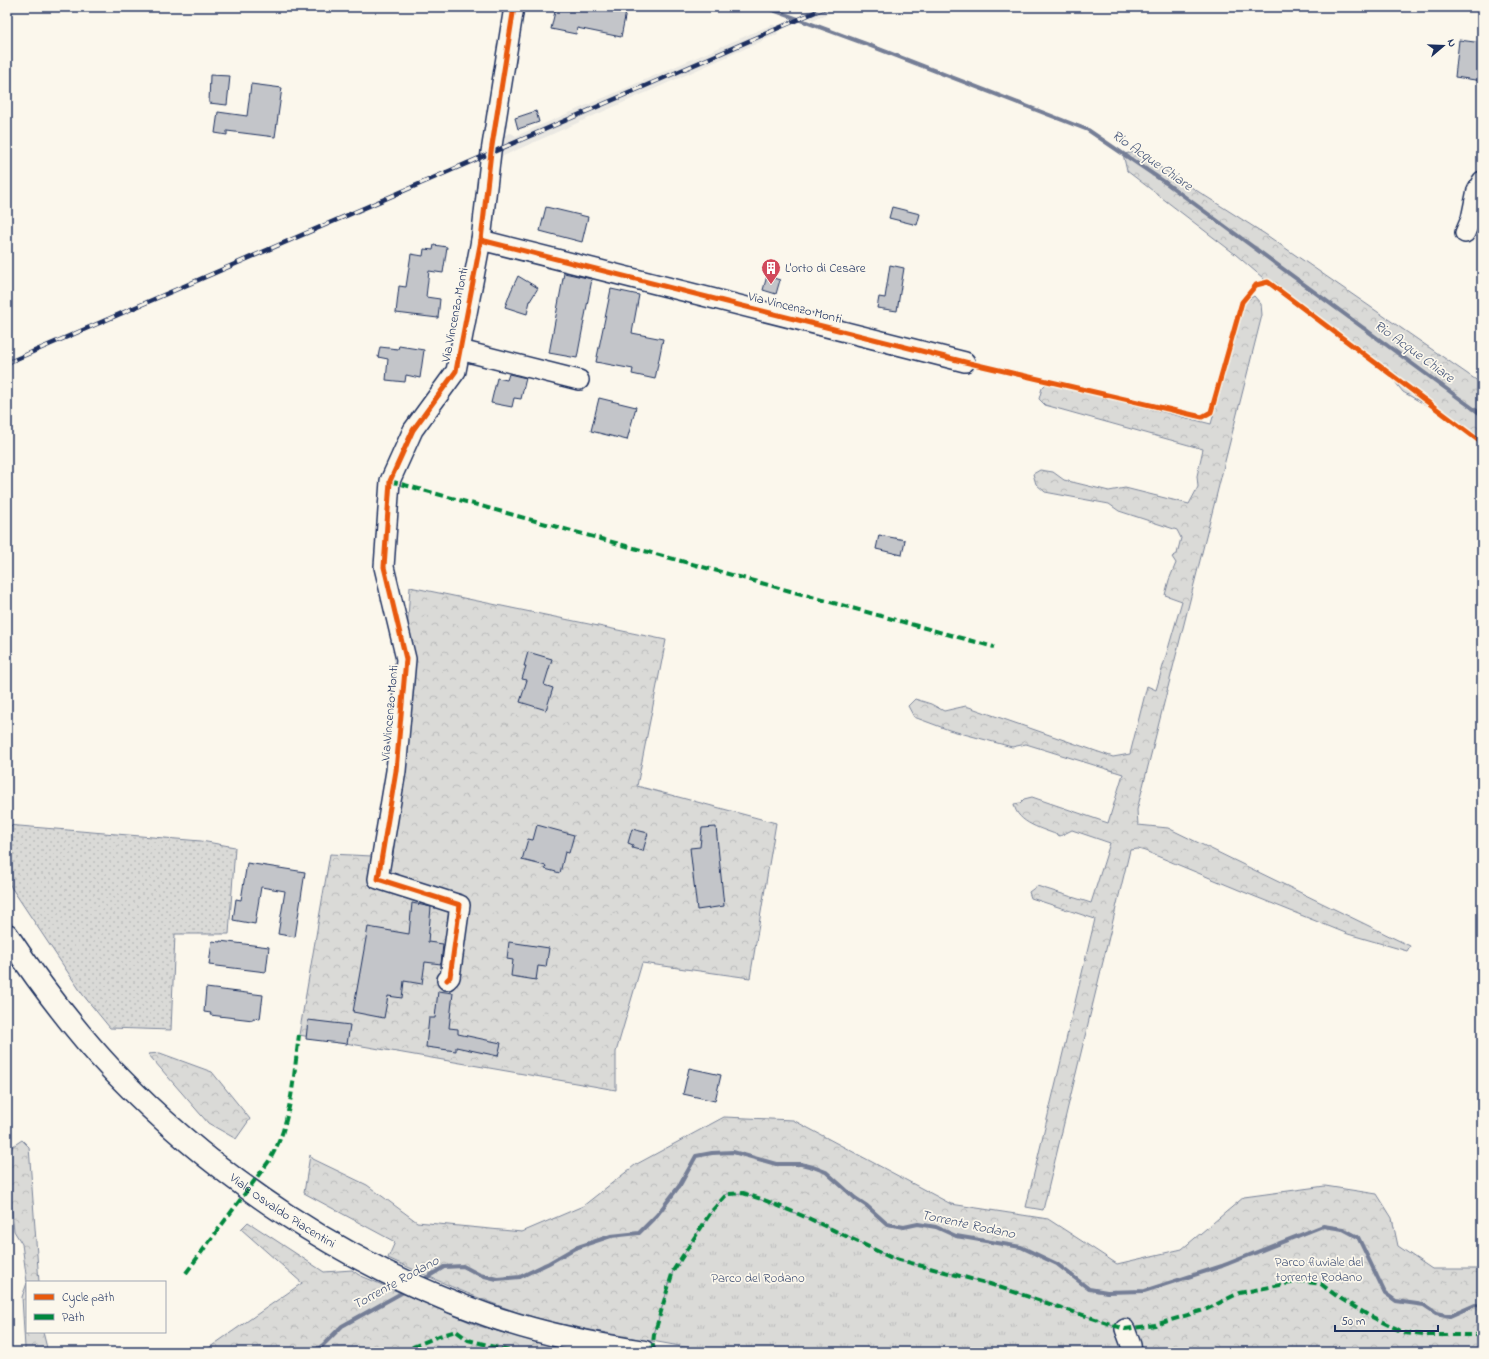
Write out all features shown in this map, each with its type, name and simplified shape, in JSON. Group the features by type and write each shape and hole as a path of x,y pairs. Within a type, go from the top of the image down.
{"main road":[{"name":"Viale Osvaldo Piacentini","path":"7,935 31,970 76,1028 113,1070 169,1125 258,1195 298,1222 346,1252 384,1271 487,1315 554,1335 644,1352"}],"street":[{"name":"Via Vincenzo Monti","path":"447,980 450,977 460,905 378,879 396,771 406,659 384,567 390,481 413,430 456,371 481,240 491,152 514,7"},
{"path":"1465,233 1471,219 1477,190 1482,181"},
{"name":"Via Vincenzo Monti","path":"481,240 965,362"},
{"path":"460,350 579,380"},
{"path":"1125,1328 1132,1352"}],"shaded area":[{"path":"815,7 843,7 813,20 809,17 806,11"},
{"path":"771,25 775,25 778,34 494,160 497,137 511,133 516,136"}],"green space":[{"path":"1136,152 1265,234 1482,384 1482,437 1403,392 1384,368 1277,290 1235,254 1127,171 1123,154"},
{"path":"1254,296 1261,304 1262,315 1137,810 1138,825 1168,828 1410,946 1407,951 1348,934 1145,851 1138,849 1130,850 1043,1210 1026,1207 1095,919 1031,898 1029,892 1037,886 1091,903 1110,843 1072,830 1060,836 1039,828 1032,825 1020,816 1016,811 1014,804 1020,803 1024,799 1032,797 1108,823 1123,774 1026,744 1012,747 949,730 914,717 908,706 915,699 931,704 944,711 966,706 1113,757 1130,754 1147,686 1156,690 1182,601 1165,595 1176,563 1172,557 1177,554 1181,538 1177,530 1119,511 1109,504 1045,492 1036,484 1033,474 1040,470 1053,472 1064,480 1109,491 1125,488 1189,504 1198,487 1197,476 1203,449 1045,405 1039,399 1042,388 1047,383 1211,424 1245,302"},
{"path":"410,587 666,640 637,786 776,823 750,978 642,963 616,1052 616,1090 299,1035 330,854 393,857"},
{"path":"7,825 201,841 235,847 229,934 175,934 171,1030 110,1028 83,995 11,887 7,876"},
{"path":"160,1053 212,1072 250,1119 236,1139 208,1123 148,1054"},
{"name":"Parco fluviale del torrente Rodano","path":"724,1117 793,1120 951,1204 1048,1219 1117,1264 1182,1249 1244,1197 1325,1186 1377,1194 1392,1218 1398,1246 1432,1269 1482,1269 1482,1352 1138,1352 1043,1301 990,1284 892,1258 808,1218 743,1193 673,1271 652,1341 644,1340 580,1328 533,1317 484,1300 451,1286 388,1258 395,1242 304,1193 310,1155 313,1159 367,1185 417,1222 522,1232 583,1206 635,1165"},
{"path":"22,1140 29,1147 39,1281 27,1281 22,1244 14,1231 8,1172 10,1163 7,1163 7,1147 13,1146"},
{"name":"Parco del Rodano","path":"743,1193 808,1218 892,1258 990,1284 1125,1329 1138,1352 713,1352 652,1341 673,1271 711,1212 727,1194"},
{"path":"248,1222 324,1272 352,1270 359,1275 479,1326 573,1352 203,1352 302,1283 241,1229"},
{"path":"26,1286 26,1333 43,1333 48,1352 24,1352 22,1297"}],"building":[{"path":"556,7 603,7 626,12 621,37 577,28 576,34 551,29"},
{"path":"1459,40 1482,43 1482,81 1455,77"},
{"path":"210,75 230,76 227,105 209,103"},
{"path":"251,84 282,88 275,137 227,131 227,135 215,133 218,112 247,116"},
{"path":"536,111 539,122 518,129 515,118"},
{"path":"546,207 588,217 582,242 540,231"},
{"path":"892,207 920,214 917,225 889,218"},
{"path":"434,245 447,247 443,273 429,271 426,297 440,299 438,318 396,313 399,286 406,287 411,254 423,256 424,249 433,250"},
{"path":"890,265 904,268 897,311 877,308 879,297 885,298"},
{"path":"564,273 592,279 577,358 549,353"},
{"path":"518,276 538,288 530,301 527,314 505,307"},
{"name":"L'orto di Cesare","path":"767,276 780,280 776,294 763,290"},
{"path":"611,289 639,295 632,333 663,339 655,379 632,374 633,369 596,362"},
{"path":"399,346 424,350 420,378 406,375 405,382 386,380 388,359 378,357 380,347 398,349"},
{"path":"509,374 526,378 521,399 514,398 512,407 491,403 497,378 507,380"},
{"path":"599,398 636,407 627,440 591,431"},
{"path":"879,535 905,540 902,555 876,549"},
{"path":"528,652 552,659 544,685 553,688 546,710 520,702 527,680 522,679"},
{"path":"537,825 574,835 569,853 565,852 560,873 545,869 546,866 522,860 528,839 533,840"},
{"path":"716,827 724,906 697,910 690,848 700,847 702,828"},
{"path":"632,829 648,833 643,851 632,848 633,845 628,843"},
{"path":"247,863 305,872 295,937 278,934 285,891 261,887 255,924 233,920 236,899 241,900"},
{"path":"412,903 431,907 428,942 443,944 441,964 425,962 422,984 404,981 402,998 388,996 384,1018 353,1012 368,927 409,934"},
{"path":"212,941 269,947 266,972 209,965"},
{"path":"509,942 549,948 546,967 538,966 536,980 511,976 513,960 507,959"},
{"path":"206,988 263,995 260,1019 253,1018 253,1020 210,1015 211,1013 204,1012"},
{"path":"438,991 453,993 449,1028 458,1029 458,1034 501,1043 498,1056 456,1047 456,1051 426,1047 429,1018 435,1018"},
{"path":"308,1020 350,1025 347,1044 306,1039"},
{"path":"689,1068 721,1075 715,1101 683,1094"}],"waterway":[{"name":"Rio Acque Chiare","path":"765,7 866,44 1088,130 1166,183 1482,415"},
{"name":"Torrente Rodano","path":"421,1281 444,1267 463,1266 480,1275 497,1279 520,1277 575,1248 611,1236 639,1233 657,1215 680,1185 696,1156 712,1153 733,1152 776,1164 801,1164 826,1172 887,1224 904,1227 918,1224 936,1227 956,1236 1021,1247 1057,1264 1089,1289 1107,1292 1144,1291 1222,1266 1323,1226 1343,1229 1358,1237 1385,1293 1396,1301 1424,1305 1436,1313 1450,1316 1475,1305 1482,1306"},
{"name":"Torrente Rodano","path":"313,1352 323,1345 342,1326 407,1290"}],"railway":[{"path":"7,363 827,7"}],"marked path":[{"path":"390,481 994,647"},
{"path":"186,1273 269,1161 278,1144 290,1104 299,1035"},
{"path":"652,1352 654,1335 673,1271 711,1212 727,1194 743,1193 808,1218 892,1258 990,1284 1125,1329 1155,1325 1207,1309 1239,1293 1301,1281 1321,1284 1338,1297 1368,1315 1405,1333 1423,1335 1482,1335"},
{"path":"401,1352 439,1336 456,1331 468,1340 514,1352"}],"cycle path":[{"path":"447,980 450,977 460,905 378,879 396,771 406,659 384,567 390,481 413,430 456,371 481,240 491,152 514,7"},
{"path":"481,240 965,362 1202,417 1211,412 1242,302 1256,285 1268,282 1482,443"}],"place":[{"name":"L'orto di Cesare","path":"771,285"}]}
